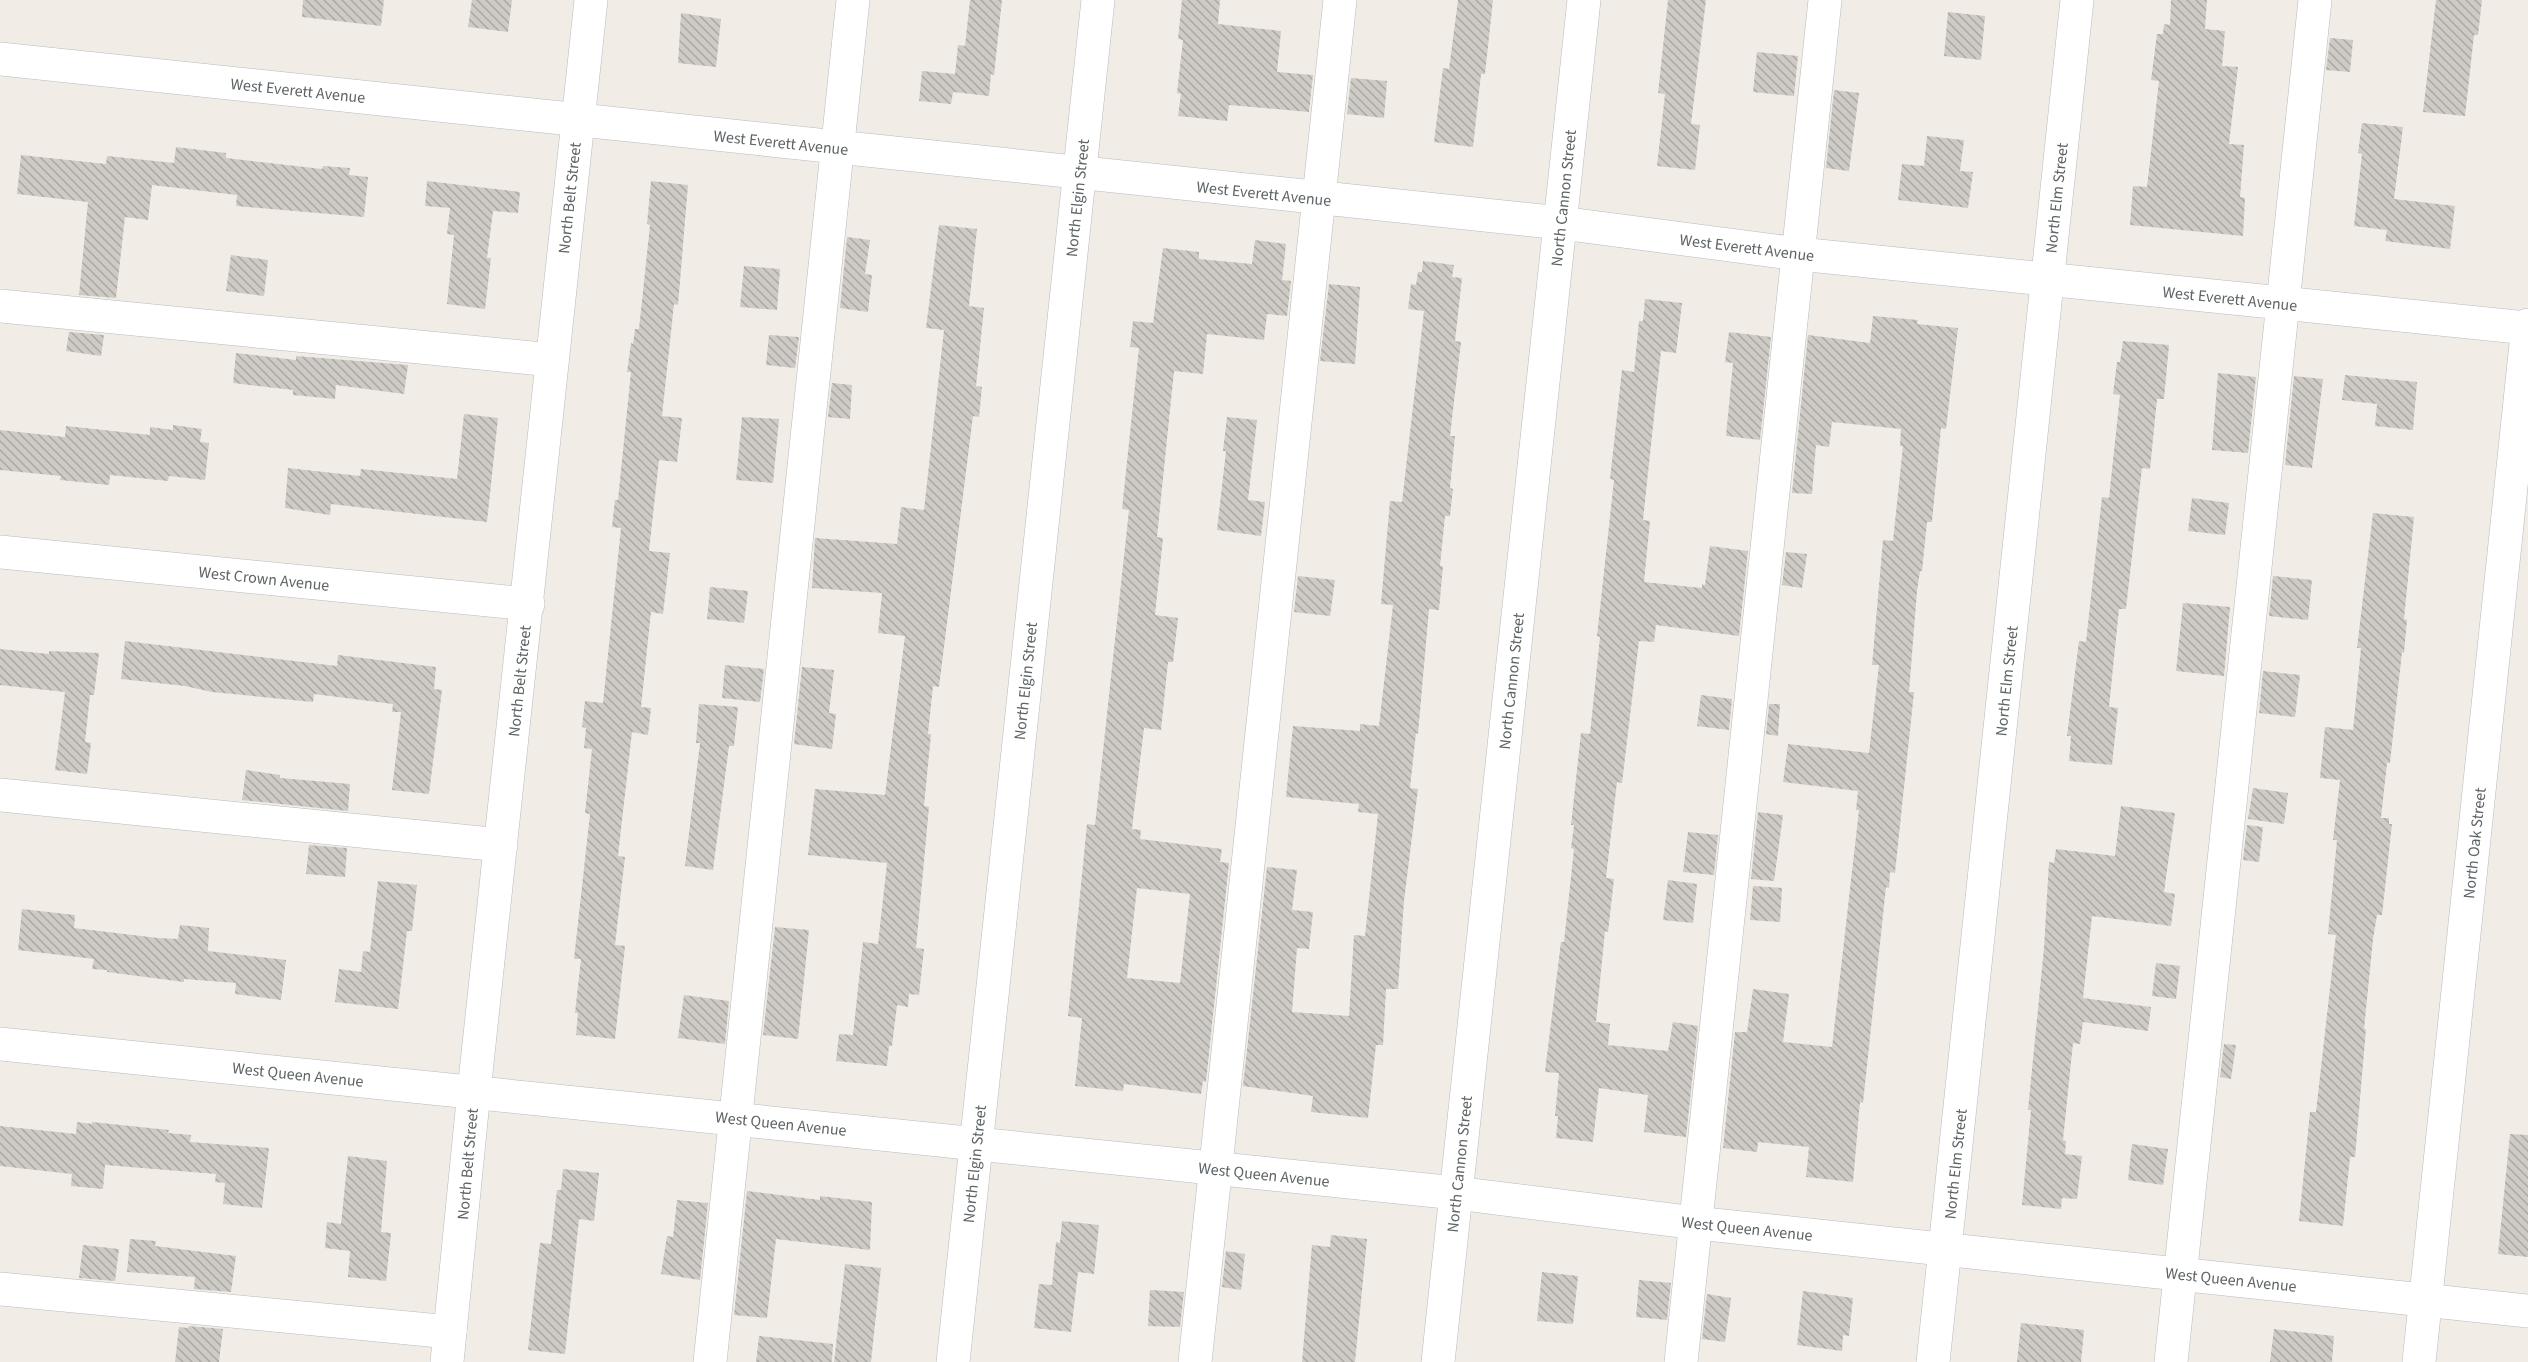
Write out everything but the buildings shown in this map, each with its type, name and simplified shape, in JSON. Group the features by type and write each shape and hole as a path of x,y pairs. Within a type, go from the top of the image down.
{"street":[{"name":"North Belt Street","path":"449,1347 474,1091 591,0"},
{"path":"710,1362 853,0"},
{"name":"North Elgin Street","path":"953,1362 1098,0"},
{"path":"1195,1362 1340,0"},
{"name":"North Cannon Street","path":"1438,1362 1584,0"},
{"path":"1681,1362 1826,0"},
{"name":"North Elm Street","path":"1933,1362 2077,0"},
{"path":"2170,1362 2315,0"},
{"name":"West Everett Avenue","path":"0,59 1561,223 1800,254 2528,327"},
{"path":"0,306 552,360"},
{"name":"North Oak Street","path":"2419,1362 2528,327"},
{"name":"West Crown Avenue","path":"0,552 528,604"},
{"path":"0,795 501,845"},
{"name":"West Queen Avenue","path":"0,1044 1456,1193 1696,1222 2528,1311"},
{"path":"0,1288 449,1347"}]}
